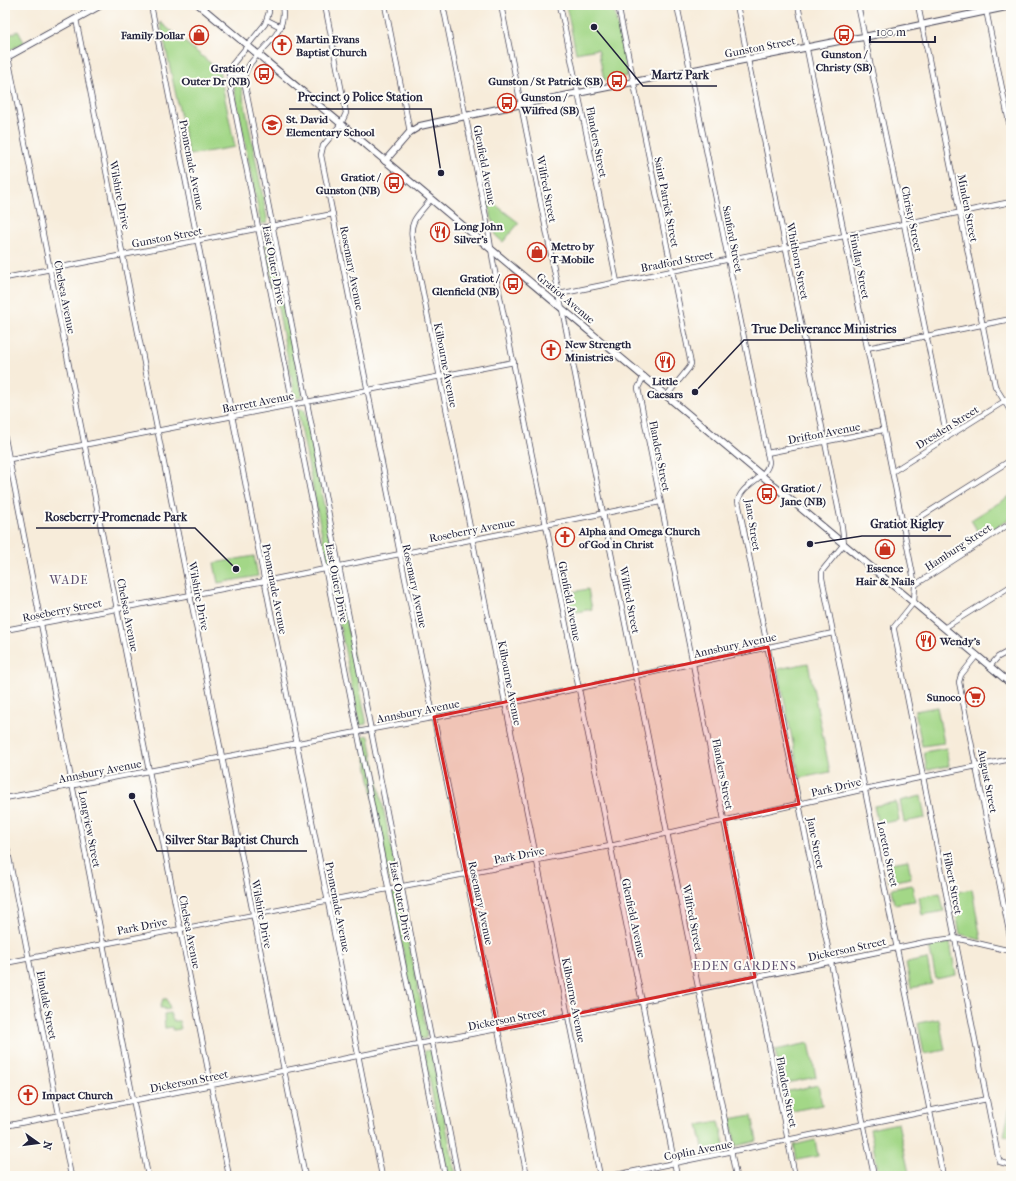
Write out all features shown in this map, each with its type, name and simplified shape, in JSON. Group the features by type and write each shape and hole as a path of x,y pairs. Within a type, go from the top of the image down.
{"main road":[{"path":"7,58 101,5"},
{"name":"Gratiot Avenue","path":"199,5 1011,684"},
{"name":"Gunston Street","path":"385,161 410,132 420,126 578,93 864,37 986,8 1011,6"}],"street":[{"name":"Promenade Avenue","path":"151,5 382,1176"},
{"path":"268,5 269,12 267,20 232,65 229,73 244,76 250,65 281,27 284,15 282,5"},
{"name":"Rosemary Avenue","path":"325,5 346,113 341,124 323,146 321,152 367,390 527,1176"},
{"path":"385,5 410,132"},
{"name":"Glenfield Avenue","path":"443,5 677,1176"},
{"name":"Wilfred Street","path":"501,5 736,1176"},
{"name":"Flanders Street","path":"560,5 616,282"},
{"name":"Saint Patrick Street","path":"618,5 691,364 690,368 667,396"},
{"name":"Sanford Street","path":"677,5 768,453 769,465 762,475"},
{"name":"Whithorn Street","path":"737,5 842,527 844,544"},
{"name":"Findlay Street","path":"798,5 915,585 914,602"},
{"name":"Christy Street","path":"858,5 904,224 946,438"},
{"name":"Minden Street","path":"918,5 995,386 1011,412"},
{"path":"986,8 1011,132"},
{"name":"Wilshire Drive","path":"76,19 305,1176"},
{"path":"267,20 281,27"},
{"name":"Chelsea Avenue","path":"7,58 85,444 229,1176"},
{"name":"East Outer Drive","path":"229,73 231,90 292,404 446,1176"},
{"name":"East Outer Drive","path":"244,76 272,226 433,1041 458,1176"},
{"name":"Kilbourne Avenue","path":"431,199 414,220 411,230 600,1176"},
{"name":"Bradford Street","path":"559,294 1011,202"},
{"name":"Gunston Street","path":"5,278 333,214"},
{"path":"867,348 1011,319"},
{"name":"Barrett Avenue","path":"7,460 514,362"},
{"name":"Flanders Street","path":"644,376 638,388 795,1176"},
{"name":"Dresden Street","path":"892,472 1011,397"},
{"name":"Drifton Avenue","path":"768,453 884,430"},
{"name":"Longview Street","path":"5,438 7,460 41,623 148,1176"},
{"path":"903,528 1011,460"},
{"name":"Jane Street","path":"762,475 751,483 740,496 738,501 874,1176"},
{"name":"Roseberry Avenue","path":"264,581 660,502"},
{"name":"Hamburg Street","path":"915,585 1011,523"},
{"name":"Loretto Street","path":"844,544 836,555 827,563 821,575 834,633 943,1176"},
{"name":"Roseberry Street","path":"5,630 264,581"},
{"path":"944,628 1011,586"},
{"name":"Filbert Street","path":"914,602 894,627 894,630 999,1160 1003,1163 1011,1165"},
{"name":"Annsbury Avenue","path":"5,798 222,756 297,744 358,731 506,704 834,633"},
{"path":"990,666 998,657 1011,650"},
{"name":"August Street","path":"977,655 959,678 975,766 1011,941"},
{"name":"Park Drive","path":"5,963 102,943 402,887 610,846 865,789 1011,759"},
{"name":"Elmdale Street","path":"5,837 71,1176"},
{"name":"Dickerson Street","path":"5,1126 284,1072 433,1041 568,1016 925,942 955,938 1011,951"},
{"path":"863,1125 987,1099"},
{"name":"Coplin Avenue","path":"611,1176 863,1125"}],"highlighted area":[{"path":"768,647 799,804 724,820 755,977 498,1030 434,717"}],"green space":[{"path":"566,5 613,5 628,76 604,80 598,49 576,53"},
{"path":"160,22 219,70 235,147 189,155"},
{"path":"18,31 24,42 5,53 5,37"},
{"path":"235,79 240,79 267,223 261,224 234,88"},
{"path":"487,198 519,223 503,242 496,236"},
{"path":"269,234 271,235 302,393 301,397 296,398 264,236"},
{"path":"300,409 305,410 334,561 328,562 327,560 298,412"},
{"path":"1010,496 1011,518 981,537 971,520"},
{"path":"254,556 258,576 218,583 214,563"},
{"path":"332,572 337,573 366,724 361,725 359,723 330,575"},
{"path":"588,589 592,609 571,613 567,593"},
{"path":"808,663 830,772 800,778 778,669"},
{"path":"937,707 944,743 922,746 915,711"},
{"path":"368,735 397,876 396,881 392,882 390,881 362,739 363,736"},
{"path":"946,748 949,766 927,770 924,752"},
{"path":"921,796 925,818 904,822 900,801"},
{"path":"896,802 899,820 878,824 874,806"},
{"path":"908,860 911,878 889,882 886,864"},
{"path":"912,885 915,901 894,904 891,889"},
{"path":"972,889 981,940 960,934 952,893"},
{"path":"394,892 398,892 399,894 427,1033 426,1038 422,1039 420,1038 392,895"},
{"path":"940,893 944,911 922,915 919,897"},
{"path":"950,943 956,975 936,979 929,946"},
{"path":"927,959 932,984 911,988 906,963"},
{"path":"163,999 167,999 170,1009 165,1010 164,1008 160,1008"},
{"path":"170,1013 173,1021 179,1021 181,1029 173,1030 172,1027 165,1028 164,1014"},
{"path":"939,1019 945,1050 924,1054 918,1023"},
{"path":"809,1043 816,1077 782,1084 775,1050"},
{"path":"431,1050 456,1176 448,1176 424,1051"},
{"path":"818,1085 822,1105 788,1112 784,1092"},
{"path":"1011,1101 1011,1137 1004,1135"},
{"path":"752,1115 757,1141 736,1146 730,1119"},
{"path":"719,1121 725,1148 704,1152 698,1125"},
{"path":"898,1123 909,1173 879,1176 870,1129"},
{"path":"815,1140 818,1156 797,1160 794,1145"}],"place":[{"name":"Martz Park","path":"594,27"},
{"name":"Family Dollar","path":"199,35"},
{"name":"Gunston / Christy (SB)","path":"844,35"},
{"name":"Martin Evans Baptist Church","path":"282,45"},
{"name":"Gratiot / Outer Dr (NB)","path":"264,74"},
{"name":"Gunston / St Patrick (SB)","path":"617,81"},
{"name":"Gunston / Wilfred (SB)","path":"507,103"},
{"name":"St. David Elementary School","path":"272,125"},
{"name":"Precinct 9 Police Station","path":"441,173"},
{"name":"Gratiot / Gunston (NB)","path":"394,183"},
{"name":"Long John Silver's","path":"440,232"},
{"name":"Metro by T-Mobile","path":"537,252"},
{"name":"Gratiot / Glenfield (NB)","path":"513,284"},
{"name":"New Strength Ministries","path":"551,350"},
{"name":"Little Caesars","path":"665,362"},
{"name":"True Deliverance Ministries","path":"695,392"},
{"name":"Gratiot / Jane (NB)","path":"767,494"},
{"name":"Alpha and Omega Church of God in Christ","path":"565,537"},
{"name":"Gratiot Rigley","path":"810,544"},
{"name":"Essence Hair & Nails","path":"885,549"},
{"name":"Roseberry-Promenade Park","path":"236,569"},
{"name":"Wendy's","path":"926,641"},
{"name":"Sunoco","path":"975,697"},
{"name":"Silver Star Baptist Church","path":"132,796"},
{"name":"Impact Church","path":"28,1095"}],"district":[{"name":"WADE","path":"69,580"},
{"name":"EDEN GARDENS","path":"745,966"}]}
